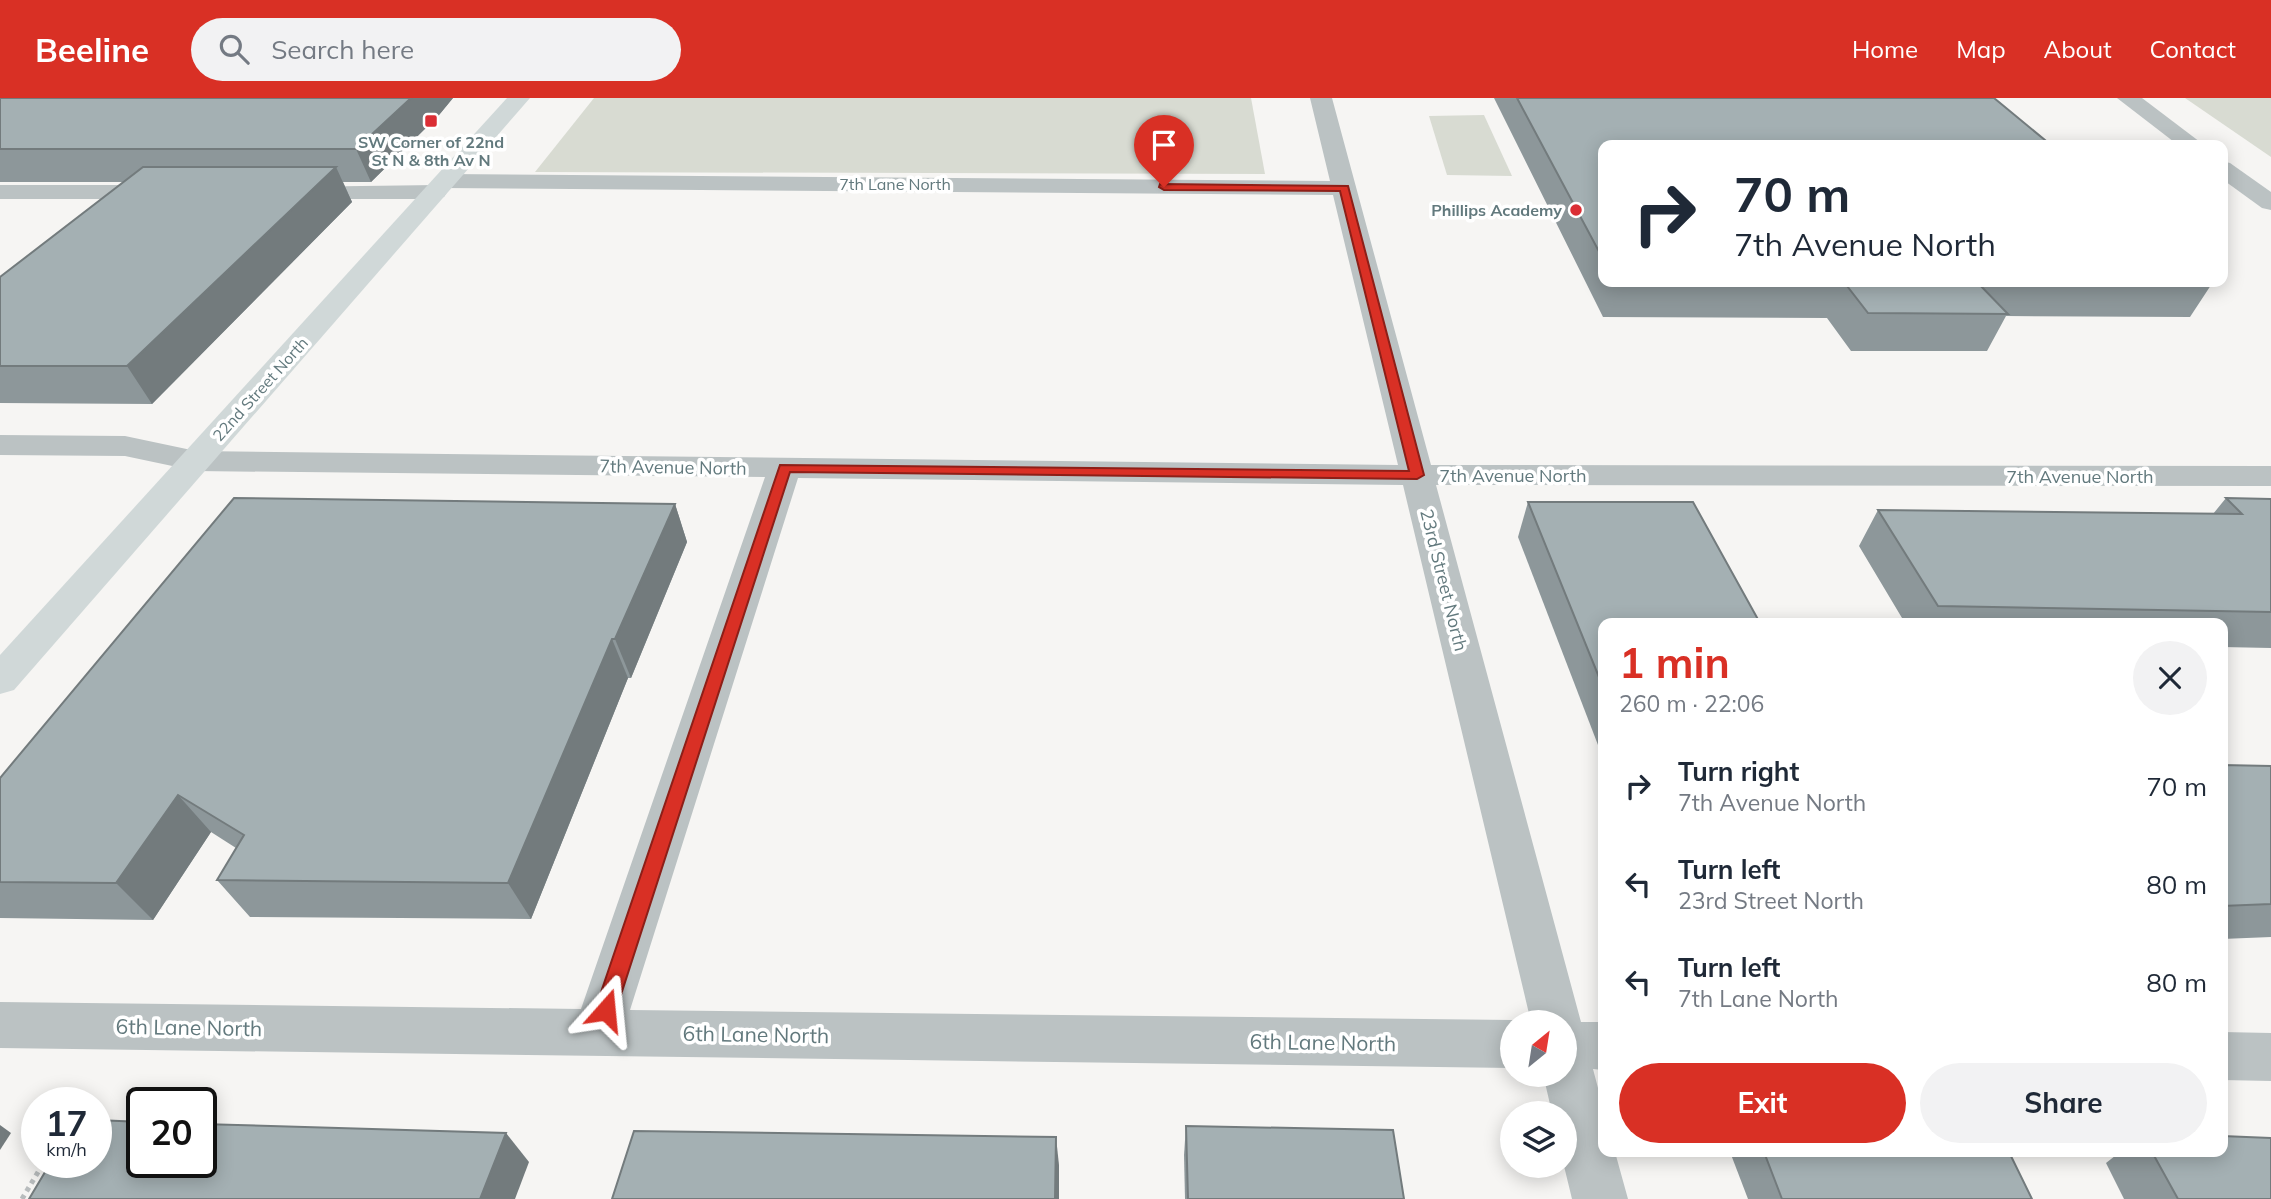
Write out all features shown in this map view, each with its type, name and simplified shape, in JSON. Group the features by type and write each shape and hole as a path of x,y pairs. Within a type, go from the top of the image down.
{"main road":[{"name":"22nd Street North","path":"0,680 519,98"}],"street":[{"name":"23rd Street North","path":"1321,98 1553,1010"},
{"path":"2128,98 2185,140"},
{"path":"2228,171 2271,203"},
{"name":"7th Lane North","path":"272,192 440,186 1345,188"},
{"path":"0,192 190,192"},
{"name":"7th Avenue North","path":"0,445 125,446 196,461 1417,475 2271,476"},
{"path":"598,1032 785,468"},
{"name":"6th Lane North","path":"0,1025 1500,1044"},
{"path":"1577,1045 1598,1046"},
{"path":"2228,1056 2271,1057"},
{"path":"1572,1087 1600,1199"}],"path":[{"path":"22,1199 34,1178"}],"shaded area":[{"path":"594,98 1251,98 1265,174 535,172"},
{"path":"2185,98 2271,98 2271,157"},
{"path":"1484,115 1512,176 1447,175 1429,116"}],"building":[{"path":"0,98 411,98 356,149 0,149"},
{"path":"1517,98 1994,98 2045,140 1598,140 1598,250"},
{"path":"143,167 336,167 127,366 0,366 0,277"},
{"path":"1848,287 1982,287 2008,314 1868,313"},
{"path":"234,498 675,504 615,639 612,639 508,883 217,880 244,835 178,795 116,883 0,882 0,778"},
{"path":"2226,498 2271,499 2271,612 1938,606 1878,510 2242,514"},
{"path":"1528,502 1693,502 1757,618 1598,618 1598,675"},
{"path":"2228,765 2271,766 2271,904 2228,906"},
{"path":"112,1121 126,1121 126,1178 217,1178 217,1124 506,1133 480,1199 29,1199 41,1178 112,1178"},
{"path":"1186,1126 1393,1130 1404,1199 1188,1199"},
{"path":"634,1131 1056,1137 1055,1199 612,1199"},
{"path":"2228,1136 2271,1138 2271,1199 2178,1199 2155,1157 2228,1157"},
{"path":"1766,1157 2011,1157 2032,1199 1782,1199"}],"place":[{"name":"SW Corner of 22nd St N & 8th Av N","path":"431,121"},
{"name":"Phillips Academy","path":"1576,210"}],"route":[{"path":"606,1010 785,468 1417,475 1345,188 1164,187"}]}
